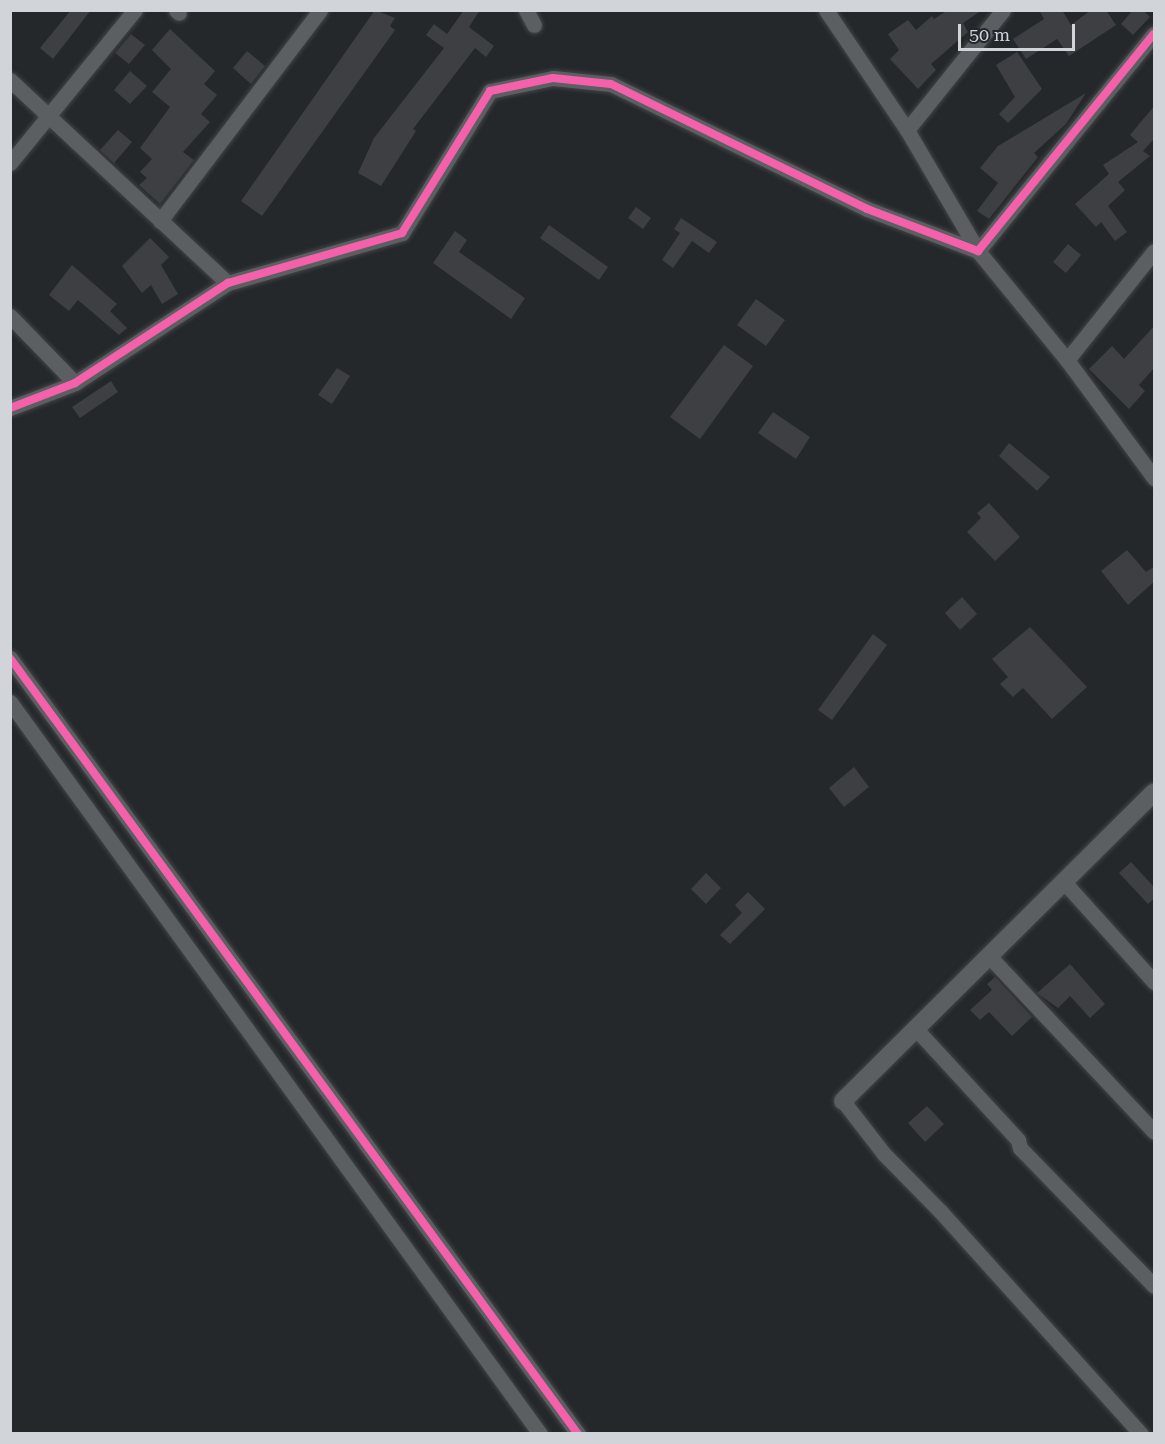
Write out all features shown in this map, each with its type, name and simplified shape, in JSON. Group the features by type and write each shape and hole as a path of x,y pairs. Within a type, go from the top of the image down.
{"street":[{"path":"10,163 50,118 135,10"},
{"path":"160,221 320,10"},
{"path":"526,10 534,25"},
{"path":"907,130 1003,10"},
{"path":"830,13 907,130 978,251 1153,471"},
{"path":"978,251 1155,34"},
{"path":"10,408 75,383 228,283 402,233 490,91 553,78 611,84 867,209 978,251"},
{"path":"10,80 228,283"},
{"path":"1067,360 1155,251"},
{"path":"10,316 75,383"},
{"path":"10,658 578,1434"},
{"path":"10,702 540,1434"},
{"path":"1141,1434 941,1212 884,1154 843,1101 1155,792"},
{"path":"1064,882 1155,982"},
{"path":"989,956 1155,1131"},
{"path":"916,1029 1018,1140 1020,1148 1155,1286"}],"building":[{"path":"71,10 91,10 53,59 40,48"},
{"path":"375,10 395,18 390,26 395,30 262,216 241,201"},
{"path":"464,10 480,10 469,27 494,46 486,57 475,48 413,129 416,131 381,186 358,173 374,138 444,48 426,35 434,24 447,34"},
{"path":"948,10 982,10 963,23 968,32 931,64 936,70 918,89 890,59 899,50 888,34 908,20 916,30 932,16 934,19"},
{"path":"1039,10 1062,10 1071,25 1091,10 1106,10 1116,25 1069,56 1057,39 1026,59 1013,39 1044,19"},
{"path":"1133,10 1143,10 1150,17 1133,35 1121,24"},
{"path":"170,29 215,71 204,84 217,95 201,114 210,122 183,152 194,160 160,204 139,185 147,178 140,172 152,159 140,148 170,107 152,92 171,69 152,50"},
{"path":"131,34 145,45 129,64 115,53"},
{"path":"247,51 265,66 251,84 233,68"},
{"path":"1017,52 1042,89 1008,123 999,114 1015,97 996,65"},
{"path":"130,71 147,86 130,104 114,90"},
{"path":"1086,93 1066,124 1034,153 1038,157 989,219 977,211 998,183 980,168 998,146"},
{"path":"1155,105 1155,138 1143,151 1150,156 1118,182 1125,190 1108,206 1127,232 1115,241 1101,222 1096,227 1075,204 1109,174 1103,165 1138,142 1130,135"},
{"path":"118,130 132,142 114,163 100,150"},
{"path":"636,207 651,218 643,229 628,218"},
{"path":"681,218 717,242 709,253 692,241 673,268 662,260 680,233 674,229"},
{"path":"549,225 608,267 599,280 540,238"},
{"path":"455,231 467,240 459,252 525,298 511,319 433,263"},
{"path":"150,238 169,257 161,265 178,294 162,304 151,285 142,293 122,266"},
{"path":"1068,244 1081,255 1066,273 1053,262"},
{"path":"72,265 117,304 110,311 127,328 119,335 78,300 69,311 49,295"},
{"path":"756,299 785,320 766,346 737,325"},
{"path":"1155,325 1155,367 1139,385 1145,391 1129,409 1089,369 1112,346 1124,359"},
{"path":"724,345 753,366 700,439 670,417"},
{"path":"337,368 350,376 332,404 318,395"},
{"path":"111,381 118,392 80,418 72,407"},
{"path":"773,412 810,437 796,459 758,433"},
{"path":"1009,443 1050,477 1037,491 999,456"},
{"path":"989,503 1020,537 995,561 967,532 981,518 977,513"},
{"path":"1127,550 1146,572 1155,566 1155,581 1128,605 1101,571"},
{"path":"962,597 977,614 960,630 945,613"},
{"path":"1030,627 1087,687 1052,719 1023,688 1013,697 1000,684 1008,677 992,659"},
{"path":"873,634 887,645 832,720 818,710"},
{"path":"854,767 869,787 844,807 829,788"},
{"path":"1131,862 1155,888 1155,898 1148,904 1119,873"},
{"path":"706,873 721,888 706,904 691,889"},
{"path":"748,892 765,909 730,944 720,935 742,913 735,905"},
{"path":"1070,964 1105,1004 1090,1018 1070,996 1058,1008 1037,993"},
{"path":"995,977 1032,1017 1012,1036 989,1012 980,1020 970,1010 992,990 987,984"},
{"path":"927,1106 944,1124 925,1142 908,1123"}],"cycle path":[{"path":"10,408 75,383 228,283 402,233 490,91 553,78 611,84 867,209 978,251 1154,34"},
{"path":"10,658 578,1434"}]}
